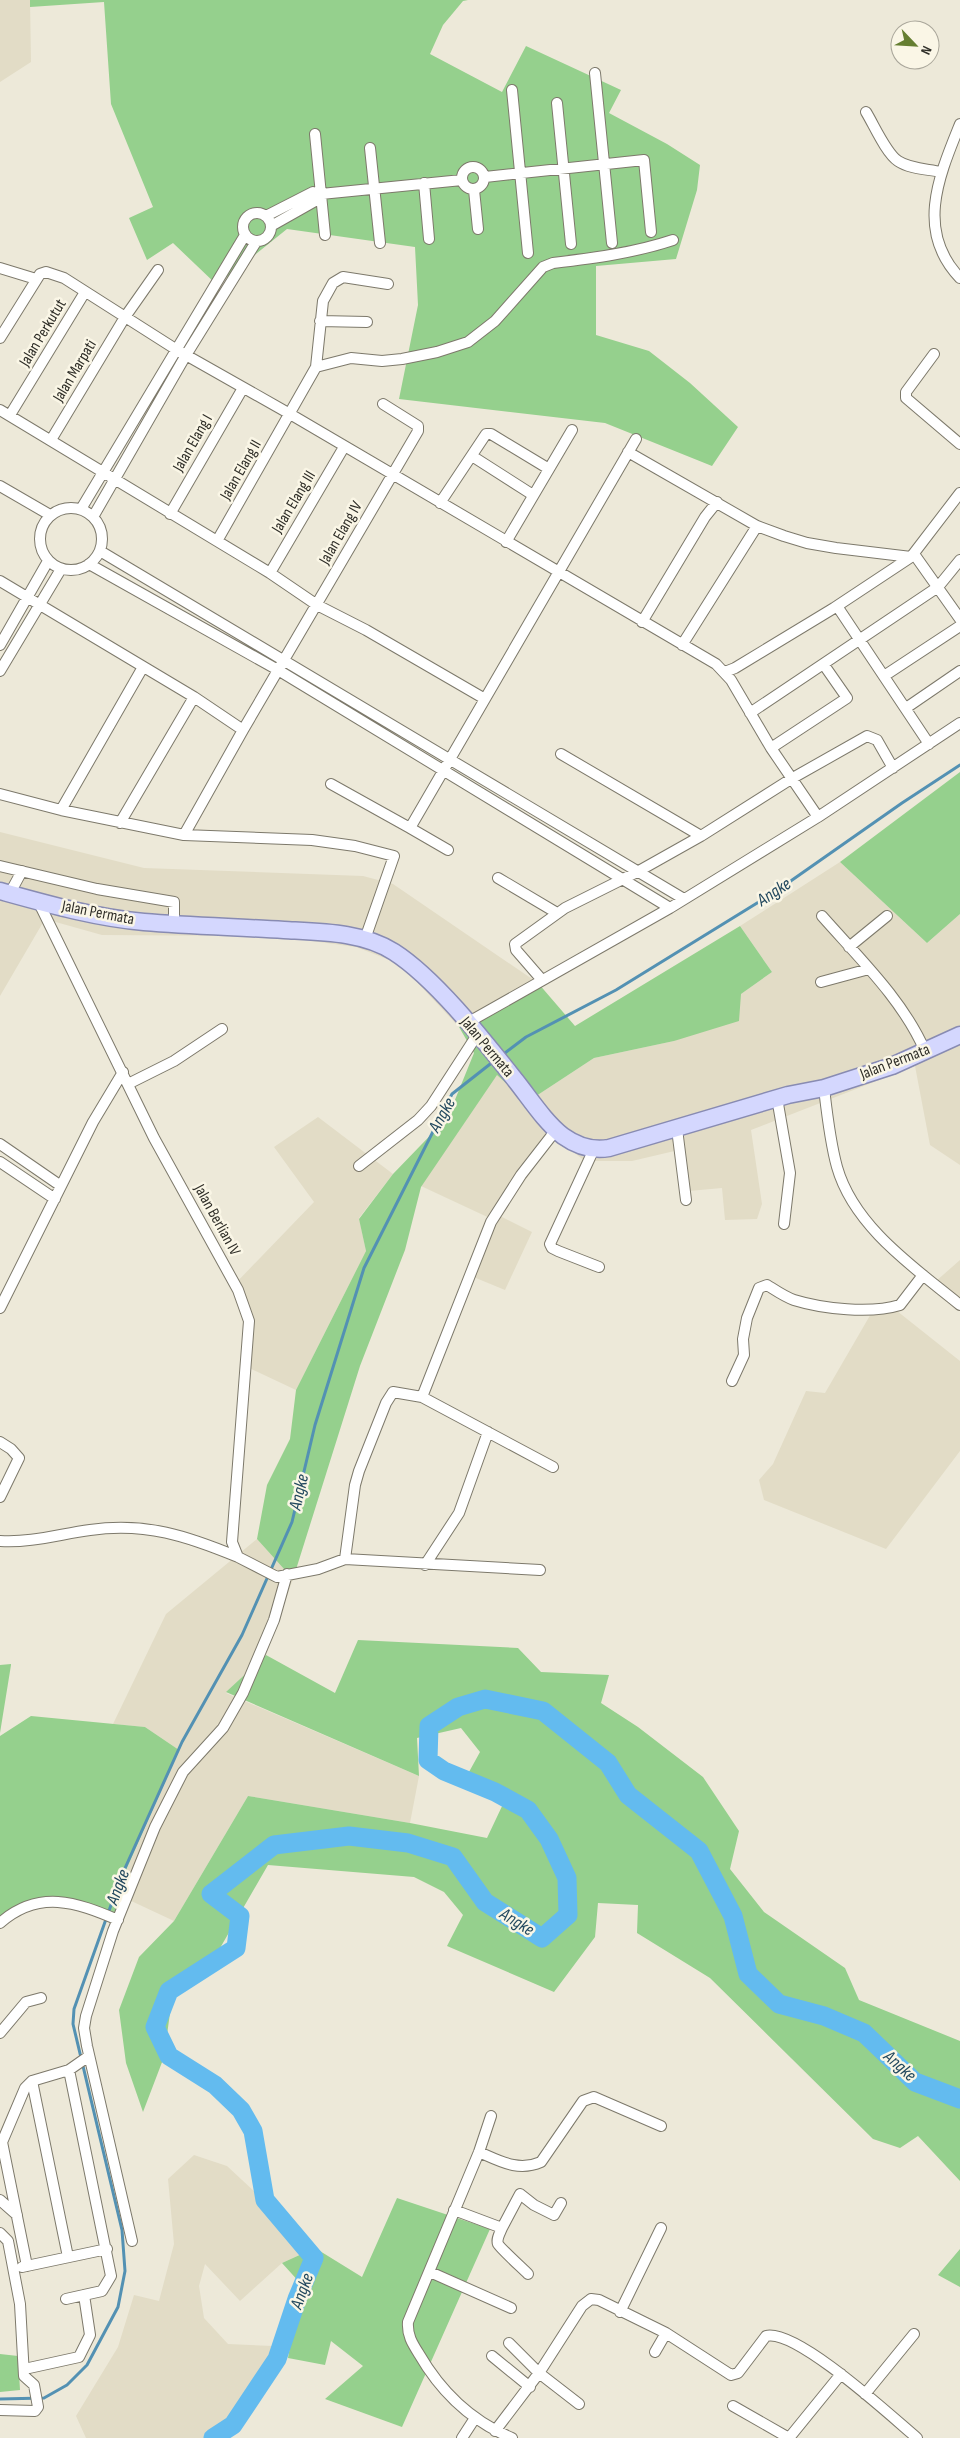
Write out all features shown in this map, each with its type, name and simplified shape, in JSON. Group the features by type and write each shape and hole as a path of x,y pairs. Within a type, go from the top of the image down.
{"main road":[{"name":"Jalan Permata","path":"5,892 98,915 174,924 329,932 365,939 393,951 410,964 476,1034 556,1130 577,1144 594,1149 609,1148 777,1098 824,1088 892,1066 960,1035"}],"street":[{"path":"595,73 612,243"},
{"path":"512,90 528,253"},
{"path":"557,103 571,244"},
{"path":"866,112 890,152 898,161 910,166 941,172"},
{"path":"960,124 941,172 934,205 935,230 939,249 960,278"},
{"path":"315,134 325,234"},
{"path":"370,148 380,243"},
{"path":"485,177 644,160 651,232"},
{"path":"462,180 466,170 472,167 479,168 485,177 483,184 474,190"},
{"path":"266,216 313,192 321,194 462,180"},
{"path":"462,180 468,188 474,190"},
{"path":"424,184 429,239"},
{"path":"474,190 478,230"},
{"path":"93,517 186,355 256,242 267,238 271,226 317,200 321,194"},
{"path":"81,509 245,235 244,222 250,215 258,213 266,216 271,226"},
{"path":"245,235 256,242"},
{"path":"388,284 343,277 337,279 325,296 320,321 316,367 352,358 382,361 402,359 457,346 475,337 496,321 543,267 553,263 632,252 674,240"},
{"path":"0,268 36,279"},
{"name":"Jalan Marpati","path":"51,440 125,317 158,270"},
{"path":"0,338 36,279 46,272 55,274 177,350 290,414 716,664 725,672 771,748 818,818"},
{"name":"Jalan Perkutut","path":"10,415 85,292"},
{"path":"320,321 367,322"},
{"path":"934,354 906,392 906,398 960,444"},
{"name":"Jalan Elang II","path":"217,541 316,367"},
{"name":"Jalan Elang I","path":"170,514 243,388"},
{"name":"Jalan Elang IV","path":"184,835 419,428 383,404"},
{"path":"0,410 270,573 317,605 366,630 485,699"},
{"path":"506,542 572,430"},
{"path":"440,503 489,433 549,469"},
{"path":"410,828 636,439"},
{"name":"Jalan Elang III","path":"270,573 344,447"},
{"path":"628,452 757,526 807,543 913,555 960,619"},
{"path":"472,456 533,495"},
{"path":"0,486 50,515"},
{"path":"725,672 735,668 837,606 913,555 960,493"},
{"path":"642,622 717,502"},
{"path":"65,508 81,509 93,517 102,536 100,551 89,564 76,570 62,569 48,561 41,549 40,534 50,515 65,508"},
{"path":"682,645 757,526"},
{"path":"100,551 286,660 684,899"},
{"path":"750,713 938,587 960,560"},
{"path":"0,645 48,561"},
{"path":"89,564 278,670 670,908"},
{"path":"0,671 62,569"},
{"path":"0,582 194,697 243,730"},
{"path":"837,606 929,744"},
{"path":"884,676 960,626"},
{"path":"771,748 847,698 824,665"},
{"path":"61,810 143,667"},
{"path":"906,708 960,671"},
{"path":"120,823 194,697"},
{"path":"359,1166 418,1120 431,1106 476,1034 542,980 670,908 818,818 960,723"},
{"path":"542,980 516,950 515,944 557,913 637,872 701,836 791,778 867,736 876,740 893,768"},
{"path":"562,754 701,836"},
{"path":"331,784 448,850"},
{"path":"0,794 61,810 184,835 312,840 355,846 394,856 365,939"},
{"path":"0,866 106,890 174,902 174,924"},
{"path":"5,892 22,871"},
{"path":"498,878 557,913"},
{"name":"Jalan Berlian IV","path":"38,901 154,1138 238,1290 249,1321 232,1542 238,1557"},
{"path":"822,916 892,998 919,1037 925,1052"},
{"path":"849,947 887,916"},
{"path":"822,982 869,969"},
{"path":"128,1084 174,1061 222,1029"},
{"path":"1,1303 93,1122 123,1072"},
{"path":"824,1088 837,1168 858,1210 881,1237 960,1306"},
{"path":"777,1098 790,1173 784,1224"},
{"path":"677,1129 686,1200"},
{"path":"422,1397 491,1222 521,1175 556,1130"},
{"path":"0,1145 61,1186"},
{"path":"594,1149 550,1244 558,1251 599,1267"},
{"path":"0,1162 55,1200"},
{"path":"732,1381 744,1355 743,1339 747,1318 759,1288 763,1285 792,1300 825,1307 860,1309 900,1305 923,1275"},
{"path":"346,1559 355,1486 386,1402 393,1392 422,1397 553,1467"},
{"path":"425,1565 459,1513 488,1432"},
{"path":"0,1442 11,1449 19,1458 0,1497"},
{"path":"0,1541 31,1540 127,1526 174,1533 282,1575 318,1569 346,1559 425,1565 540,1570"},
{"path":"132,2241 88,2057 84,2028 86,2016 117,1920 143,1855 174,1787 183,1772 223,1728 243,1693 274,1620 282,1575"},
{"path":"0,1923 9,1915 36,1903 73,1903 117,1920"},
{"path":"0,2034 26,2002 41,1998"},
{"path":"88,2057 73,2067 32,2081 26,2088 1,2145 17,2215 23,2267 106,2249"},
{"path":"66,2299 102,2291 111,2276 73,2067"},
{"path":"32,2081 68,2257"},
{"path":"478,2152 506,2164 520,2167 531,2166 541,2162 583,2101 594,2097 661,2126"},
{"path":"491,2116 430,2272 408,2322 407,2331 431,2376 440,2388 475,2418 495,2431 512,2438"},
{"path":"528,2274 499,2246 497,2241 502,2228 520,2194 534,2206 554,2215 561,2203"},
{"path":"0,2200 17,2215"},
{"path":"454,2210 502,2228"},
{"path":"620,2312 661,2228"},
{"path":"0,2233 8,2241 20,2304 24,2376 32,2381 37,2400 35,2411 0,2410"},
{"path":"430,2272 511,2308"},
{"path":"29,2368 79,2357 90,2334 84,2295"},
{"path":"495,2431 530,2387 587,2301 599,2300 666,2333 731,2374 738,2373 764,2337 770,2335 806,2350 841,2374 917,2438"},
{"path":"654,2352 666,2333"},
{"path":"865,2394 914,2334"},
{"path":"510,2343 539,2373 579,2404"},
{"path":"492,2356 530,2387"},
{"path":"733,2406 789,2438 841,2374"},
{"path":"462,2438 475,2418"}],"shaded area":[{"path":"0,0 30,0 31,62 0,82"},
{"path":"0,832 144,868 363,876 393,884 538,983 459,1027 400,964 356,947 275,936 102,935 45,919 0,996"},
{"path":"840,862 927,943 960,914 960,1165 930,1145 915,1066 751,1130 762,1204 757,1219 725,1220 722,1188 689,1191 683,1149 632,1161 585,1161 555,1138 500,1216 532,1232 505,1290 471,1276 496,1221 421,1186 497,1074 527,1102 594,1058 674,1041 772,972 740,926"},
{"path":"318,1117 393,1174 359,1218 366,1251 296,1390 247,1367 246,1318 232,1287 314,1202 274,1147"},
{"path":"960,1260 960,1301 935,1282"},
{"path":"897,1311 960,1361 960,1451 886,1549 764,1500 759,1480 773,1464 806,1391 825,1393 872,1312"},
{"path":"257,1539 293,1579 266,1655 226,1693 419,1776 410,1823 248,1796 174,1921 127,1899 123,1877 179,1750 145,1727 113,1724 166,1614"},
{"path":"194,2155 227,2166 315,2248 282,2263 240,2301 205,2264 199,2286 204,2318 228,2344 273,2346 241,2418 221,2438 86,2438 76,2416 118,2347 134,2295 159,2301 174,2244 168,2179"}],"green space":[{"path":"30,0 468,0 463,1 443,25 430,54 502,92 526,46 621,90 609,113 667,144 700,165 697,190 676,259 596,266 596,335 649,351 690,383 738,427 712,466 605,423 399,399 418,305 415,247 287,229 217,285 173,243 147,260 129,218 153,207 111,104 104,2 30,7"},
{"path":"960,772 960,914 927,943 840,862"},
{"path":"740,926 772,972 741,994 739,1021 674,1041 594,1058 527,1102 497,1075 421,1187 405,1250 360,1366 293,1579 257,1539 267,1485 290,1439 296,1390 366,1251 359,1219 393,1174 448,1117 474,1053 459,1027 538,983 575,1026"},
{"path":"358,1640 518,1648 541,1672 609,1675 601,1703 638,1727 703,1777 739,1831 730,1869 764,1912 845,1968 859,2000 960,2041 960,2181 918,2136 900,2148 873,2139 710,1978 637,1933 638,1905 598,1903 595,1937 554,1992 447,1946 463,1915 444,1892 414,1877 268,1865 201,1981 173,1991 164,2057 143,2112 126,2063 119,2010 139,1957 174,1921 248,1796 487,1838 504,1802 464,1781 480,1752 461,1728 417,1738 419,1776 226,1692 266,1655 335,1693"},
{"path":"0,1665 11,1665 0,1733"},
{"path":"31,1716 145,1727 179,1750 123,1877 127,1899 120,1919 39,1899 0,1919 0,1736"},
{"path":"397,2198 490,2229 402,2427 325,2399 363,2366 331,2341 325,2365 288,2358 301,2284 282,2263 315,2248 362,2277"},
{"path":"960,2249 960,2287 938,2275"},
{"path":"0,2354 18,2356 20,2390 0,2392"}],"waterway":[{"name":"Angke","path":"501,1056 526,1037 616,990 775,892 960,765"},
{"name":"Angke","path":"0,2399 44,2398 67,2385 87,2365 118,2307 125,2271 122,2230 73,2024 74,2009 121,1877 182,1742 242,1635 292,1522 315,1425 364,1268 452,1094 494,1061"},
{"name":"Angke","path":"213,2438 233,2425 277,2359 297,2299 314,2258 265,2200 253,2131 241,2110 215,2085 169,2056 155,2027 169,1991 236,1948 240,1916 211,1894 274,1845 349,1836 408,1843 453,1857 485,1902 542,1938 568,1915 567,1878 549,1839 528,1810 495,1792 444,1771 428,1760 429,1726 458,1707 485,1699 543,1711 608,1763 628,1795 699,1851 733,1916 748,1974 779,2004 824,2016 864,2033 915,2082 960,2099"}]}
